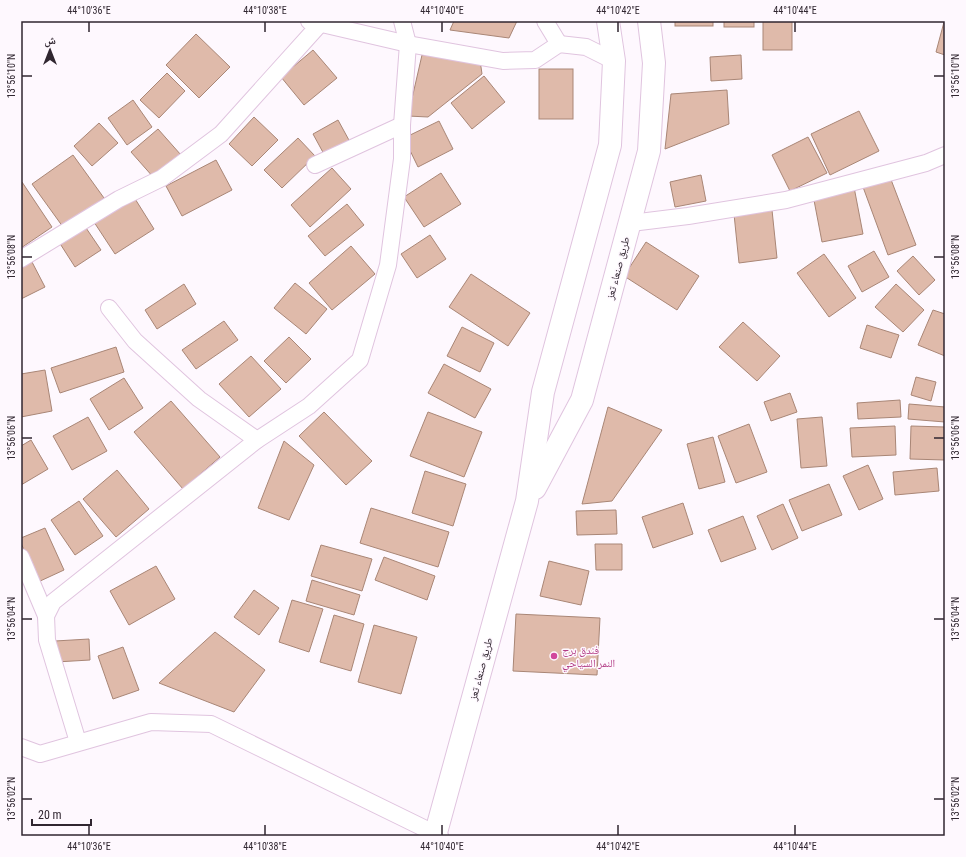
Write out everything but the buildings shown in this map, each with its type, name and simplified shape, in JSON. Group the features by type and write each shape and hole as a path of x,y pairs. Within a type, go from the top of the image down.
{"highway":[{"name":"طريق صنعاء تعز","path":"437,836 527,501 543,392 610,145 614,61 608,21"},
{"name":"طريق صنعاء تعز","path":"527,501 582,400 631,223 649,151 654,63 649,21"}],"street":[{"path":"46,616 53,602 257,440 309,406 360,360 388,265 402,159 402,125 408,44 402,21"},
{"path":"545,21 560,44"},
{"path":"21,259 119,198 162,178 221,134 314,22 408,44 503,61 535,60 560,44 586,46 614,61"},
{"path":"315,165 402,125"},
{"path":"631,223 688,216 786,200 926,163 945,155"},
{"path":"109,308 135,341 199,399 257,440"},
{"path":"21,557 46,616 47,640 78,742"},
{"path":"21,747 40,754 151,722 211,724 437,836"},
{"path":"21,734 40,754"}],"place":[{"name":"فندق برج النمر السياحي","path":"554,656"}]}
